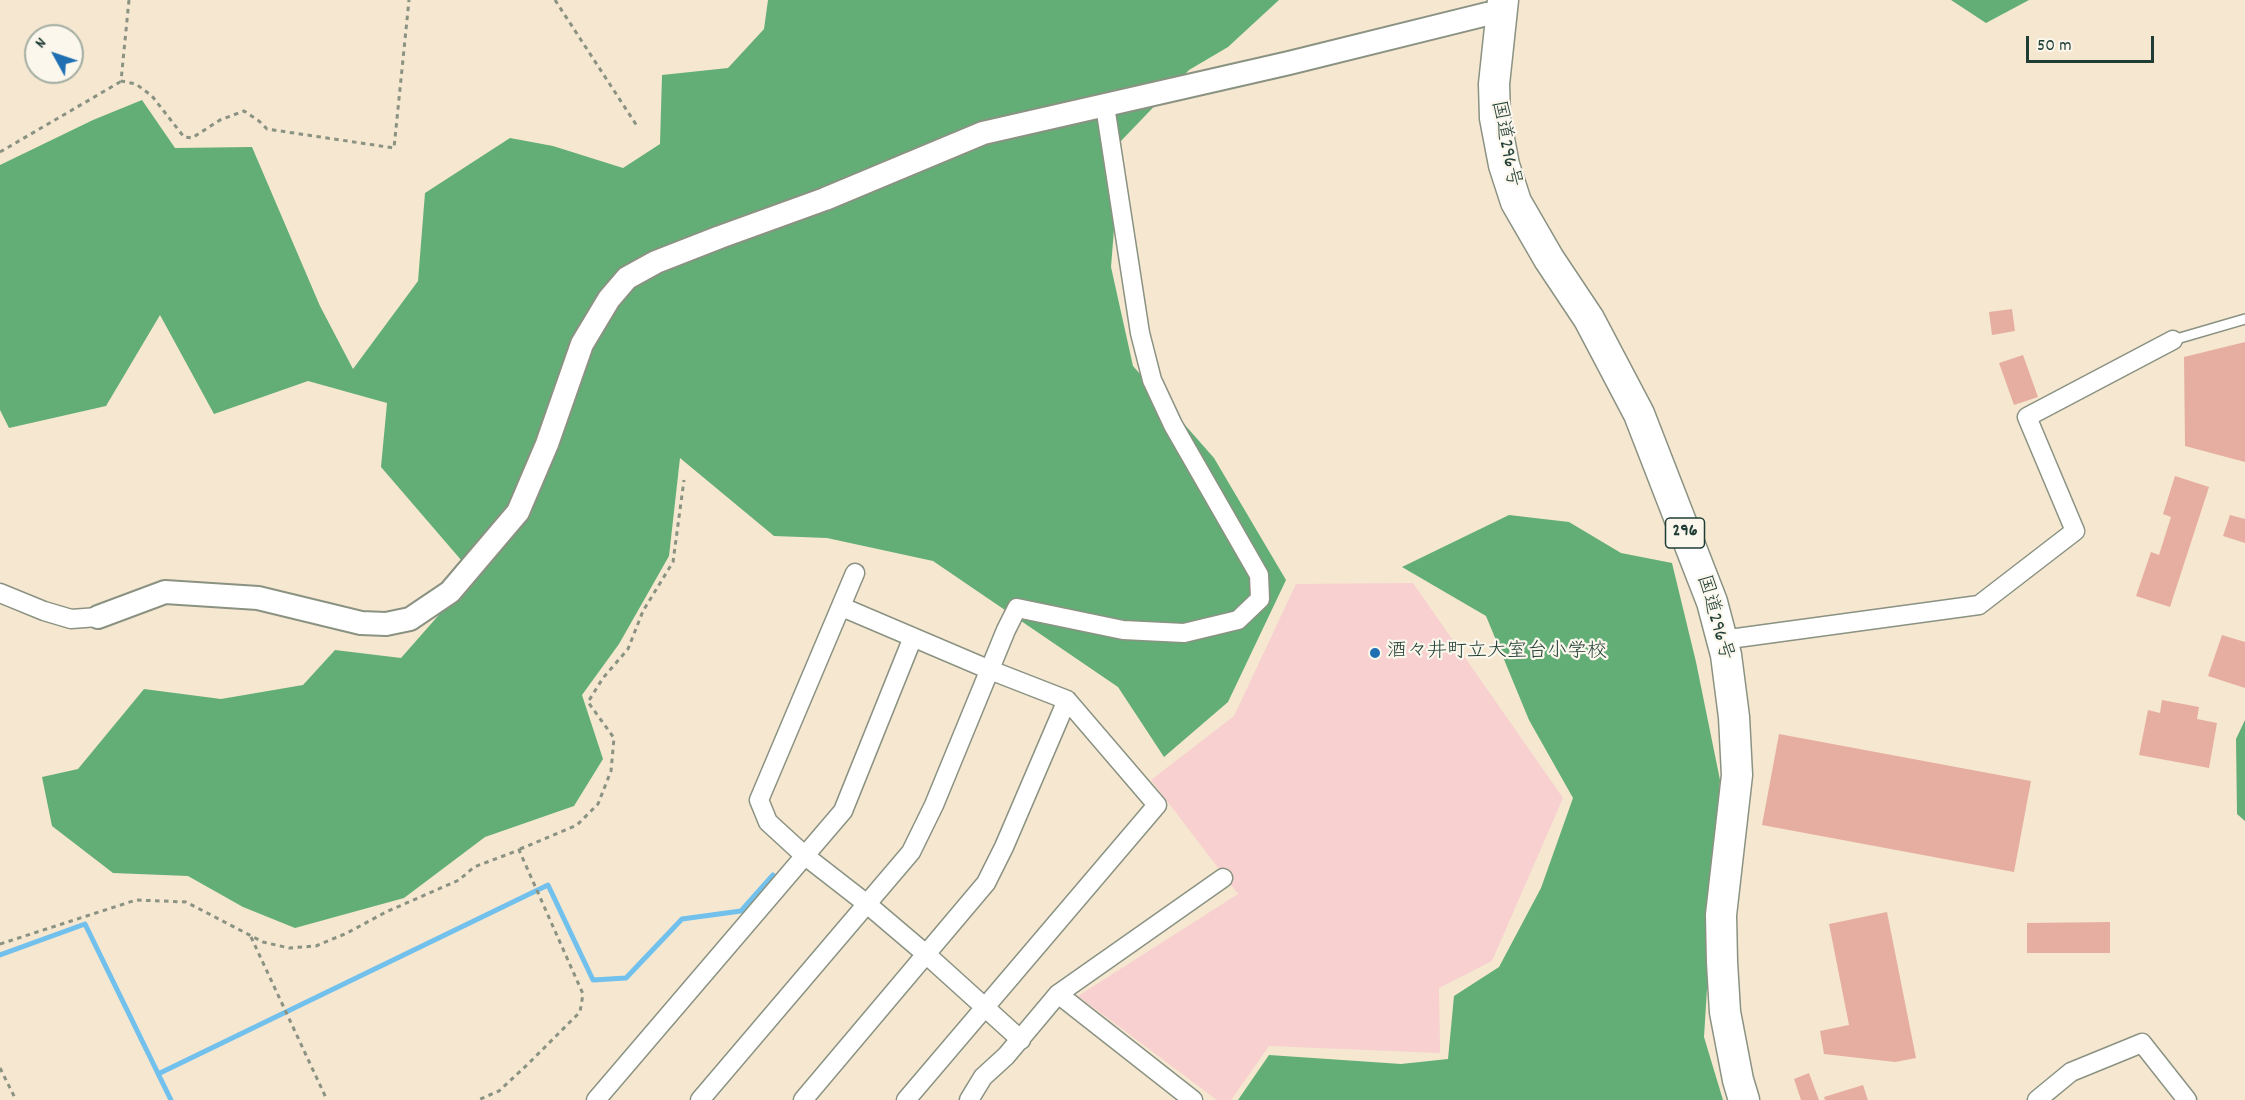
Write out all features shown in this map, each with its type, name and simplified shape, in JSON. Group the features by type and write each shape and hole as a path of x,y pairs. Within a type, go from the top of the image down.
{"highway":[{"name":"国道296号","path":"1502,7 1494,84 1495,118 1504,165 1516,202 1549,259 1589,320 1639,414 1712,602 1722,640 1734,717 1737,775 1721,915 1722,962 1725,1012 1744,1100"}],"street":[{"path":"0,593 44,612 71,619 98,617 165,592 258,598 361,623 386,624 410,619 450,592 518,512 547,444 582,344 609,299 627,278 656,262 825,199 983,133 1487,15 1502,7"},
{"path":"700,1100 910,852 934,805 1005,630 1017,608 1123,630 1184,633 1238,620 1260,599 1259,575 1173,425 1152,380 1140,333 1105,105"},
{"path":"1722,640 1979,605 2075,531 2027,417 2174,340"},
{"path":"855,573 759,800 768,822 804,855 927,955 1021,1040"},
{"path":"842,607 1067,700 1157,805 906,1100"},
{"path":"604,1097 843,811 913,637"},
{"path":"803,1100 986,884 1067,700"},
{"path":"969,1100 983,1077 1021,1040 1058,994 1223,878"},
{"path":"1058,994 1192,1100"},
{"path":"2037,1100 2071,1072 2142,1043 2187,1100"}],"lane":[{"path":"2174,340 2245,319"}],"path":[{"path":"121,81 129,0"},
{"path":"0,152 121,81 136,84 152,96 184,136 192,138 220,120 244,111 267,129 394,148 409,0"},
{"path":"555,0 637,126"},
{"path":"0,944 136,900 186,902 263,942 288,948 316,946 459,880 474,867 577,825 598,804 611,771 614,738 588,702 603,678 628,649 643,611 673,562 684,480"},
{"path":"477,1100 499,1091 543,1049 580,1011 583,994 519,850 515,851"},
{"path":"250,935 327,1100"},
{"path":"0,1068 16,1100"}],"shaded area":[{"path":"1413,583 1563,798 1492,961 1439,988 1440,1053 1269,1046 1231,1100 1217,1100 1078,996 1238,894 1151,780 1234,716 1296,584"}],"green space":[{"path":"768,0 1279,0 1228,47 1189,70 1121,141 1111,267 1133,366 1214,458 1286,580 1228,702 1164,757 1118,687 933,561 827,538 774,536 680,458 669,556 619,644 582,695 603,759 574,806 485,837 404,898 295,928 243,907 188,876 113,873 52,826 42,777 78,769 144,689 221,699 303,685 335,650 401,658 474,575 381,467 387,403 308,381 214,414 160,315 106,406 9,428 0,410 0,165 93,120 142,100 175,148 252,147 320,306 353,369 418,281 425,193 510,138 553,146 623,168 660,144 662,75 728,68 764,29"},
{"path":"1951,0 2029,0 1986,23"},
{"path":"1509,515 1569,522 1621,553 1672,563 1696,662 1720,780 1704,1037 1723,1100 1238,1100 1269,1055 1401,1064 1448,1059 1454,996 1499,967 1541,888 1573,798 1529,720 1486,616 1402,567"},
{"path":"2245,720 2245,821 2237,814 2236,739"}],"building":[{"path":"2012,309 2015,331 1992,335 1989,312"},
{"path":"2245,342 2245,462 2185,446 2184,357"},
{"path":"2023,355 2038,397 2014,405 1999,363"},
{"path":"2175,476 2209,487 2170,607 2136,596 2151,552 2159,555 2171,517 2163,514"},
{"path":"2230,515 2245,519 2245,543 2223,536"},
{"path":"2222,635 2245,642 2245,688 2208,676"},
{"path":"2162,700 2199,707 2197,719 2217,723 2209,768 2139,755 2148,710 2160,713"},
{"path":"1779,734 2031,781 2014,872 1762,825"},
{"path":"1887,912 1916,1058 1895,1062 1824,1054 1820,1031 1849,1025 1829,924"},
{"path":"2110,922 2110,953 2027,953 2027,923"},
{"path":"1809,1073 1819,1100 1801,1100 1794,1079"},
{"path":"1863,1085 1868,1100 1825,1100 1824,1097"}],"waterway":[{"path":"158,1074 548,885 593,980 626,978 682,919 741,911 773,875"},
{"path":"0,955 85,924 171,1100"}],"place":[{"name":"酒々井町立大室台小学校","path":"1375,653"}]}
